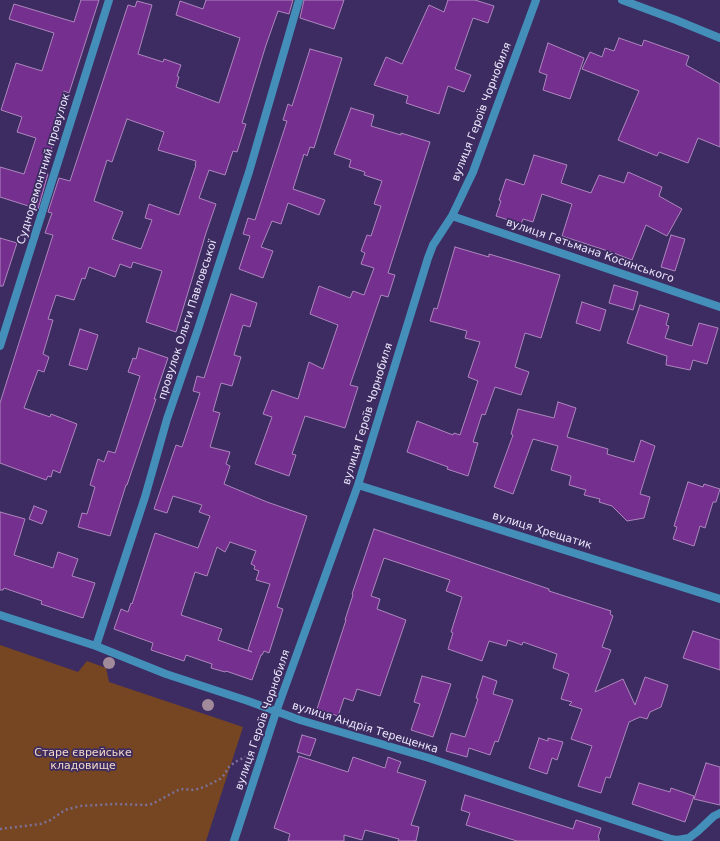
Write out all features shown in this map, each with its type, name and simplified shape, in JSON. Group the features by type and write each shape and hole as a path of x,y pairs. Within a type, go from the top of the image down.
{"street":[{"name":"Судноремонтний провулок","path":"0,346 109,0"},
{"name":"провулок Ольги Павловської","path":"96,646 145,497 167,419 250,172 298,0"},
{"name":"вулиця Героїв Чорнобиля","path":"234,841 276,712 358,485 433,245 452,216 473,172 536,0"},
{"path":"622,0 720,38"},
{"name":"вулиця Гетьмана Косинського","path":"452,216 720,307"},
{"name":"вулиця Хрещатик","path":"358,485 720,599"},
{"name":"вулиця Андрія Терещенка","path":"0,615 96,646 166,674 248,700 276,712 315,725 429,758 672,839 677,840 688,838 714,816 720,813"}],"path":[{"path":"0,829 40,824 49,821 65,810 80,806 152,804 180,789 194,790 220,779 229,767 246,757 260,760"}],"green space":[{"name":"Старе єврейське кладовище","path":"0,645 78,672 87,661 106,668 109,682 243,727 206,841 0,841"}],"building":[{"path":"81,0 99,0 69,93 64,91 55,119 60,121 44,173 48,174 38,209 0,197 0,167 24,174 36,138 17,132 22,117 1,110 16,63 42,71 54,33 9,19 14,4 74,22"},
{"path":"206,0 293,0 289,14 278,11 242,123 246,124 237,152 233,151 225,175 209,170 199,198 216,204 176,332 146,322 162,271 133,262 131,268 120,264 115,277 89,267 85,279 82,278 74,300 56,295 48,319 53,320 43,354 49,357 44,372 38,370 24,408 50,417 51,414 77,424 60,473 53,470 51,477 48,476 46,480 0,463 0,403 53,235 45,233 52,213 48,212 59,178 70,181 128,5 135,7 137,1 152,5 138,54 163,62 164,59 181,65 177,76 179,77 176,87 219,103 240,38 176,15 180,1 203,9","holes":["127,119 164,132 158,150 196,161 196,165 179,215 149,204 145,218 152,220 141,249 112,239 123,212 94,201 107,160 112,162"]},
{"path":"304,0 344,0 334,29 300,18"},
{"path":"448,0 475,0 494,6 488,23 473,18 455,69 471,75 464,92 448,86 439,114 406,103 408,96 374,85 386,57 402,64 429,5 444,12"},
{"path":"619,38 642,46 644,40 689,56 686,65 720,84 720,147 698,138 688,163 659,152 657,156 618,140 639,91 582,69 590,52 602,57 605,48 614,51"},
{"path":"548,43 584,58 570,99 543,90 547,75 539,72"},
{"path":"310,49 342,58 314,148 310,147 307,156 304,154 293,189 325,200 319,215 288,203 281,224 272,221 261,247 273,251 263,278 239,269 250,236 243,234 248,218 255,220 287,121 283,120 288,104 292,106"},
{"path":"351,108 374,115 371,126 430,142 388,273 395,275 388,297 381,295 350,385 358,387 345,428 305,416 292,454 296,455 289,476 255,464 272,417 263,414 272,390 298,399 309,362 323,369 338,325 310,314 319,286 350,298 353,291 364,295 374,268 361,264 365,253 361,251 367,235 371,236 381,206 374,204 382,181 364,175 365,172 349,167 351,160 334,154"},
{"path":"534,155 567,165 561,183 591,193 599,175 624,183 628,172 662,187 659,196 682,209 667,236 646,225 632,260 562,236 572,204 542,194 533,222 523,219 521,224 496,216 501,201 499,200 506,179 524,185"},
{"path":"671,235 685,239 675,271 661,267"},
{"path":"0,238 17,243 3,286 0,286"},
{"path":"455,247 489,257 489,254 560,275 541,338 525,333 515,367 529,372 521,395 495,387 485,415 482,414 473,442 478,443 468,476 407,452 417,421 453,435 454,433 460,435 478,381 468,377 480,342 465,338 467,331 430,321 434,308 437,309"},
{"path":"614,285 638,292 633,310 609,303"},
{"path":"231,294 257,303 250,327 243,325 234,355 241,357 232,386 221,383 213,411 220,413 210,447 230,452 226,464 230,466 224,484 267,502 307,516 277,607 283,609 269,653 264,651 261,655 252,680 226,671 211,668 212,664 186,655 184,661 151,650 153,643 114,629 121,609 128,612 131,603 132,604 155,533 198,548 210,516 199,512 202,505 173,496 167,513 154,509 176,445 182,447 200,393 193,391 197,376 204,378","holes":["230,542 256,551 251,564 255,566 254,569 259,571 256,580 270,584 248,650 252,652 218,640 222,629 181,615 195,572 207,576 217,547 225,552"]},
{"path":"582,302 606,310 600,331 576,323"},
{"path":"640,305 669,314 666,325 669,326 665,338 692,346 699,323 718,328 707,364 693,360 690,370 666,365 667,356 627,343"},
{"path":"80,329 98,335 87,370 69,365"},
{"path":"139,348 168,358 154,399 156,399 110,536 78,527 82,513 87,514 95,487 90,485 98,459 104,462 108,451 115,453 140,376 128,372 133,358 136,359"},
{"path":"558,402 576,408 567,437 608,449 607,454 634,462 641,440 655,446 640,494 650,497 644,518 627,521 612,506 599,502 600,499 584,495 586,490 569,485 571,476 551,470 558,446 533,439 513,494 494,487 513,435 511,434 518,409 554,418"},
{"path":"688,482 703,487 704,484 720,489 716,502 713,502 705,528 700,526 694,546 673,539 677,527 674,526"},
{"path":"34,506 47,511 42,524 29,519"},
{"path":"0,512 25,519 14,555 53,568 58,552 78,559 72,576 95,583 83,618 41,604 42,601 4,588 3,590 0,590"},
{"path":"374,529 549,589 549,591 611,611 610,614 613,616 602,647 611,650 595,692 623,679 635,705 645,677 668,685 661,707 650,712 647,719 640,717 629,722 610,778 606,777 601,793 578,786 592,746 571,739 582,709 569,705 572,702 561,699 569,674 553,668 557,654 523,642 522,645 508,640 506,646 489,641 482,661 448,649 453,633 451,632 462,597 446,591 450,580 384,558 371,596 380,599 377,609 406,620 380,696 357,689 353,701 344,698 338,716 317,709 346,620 352,594"},
{"path":"693,631 720,640 720,670 683,658"},
{"path":"422,676 451,684 433,737 411,730 420,704 414,702"},
{"path":"483,676 497,681 493,694 513,700 498,742 495,741 490,755 469,748 467,757 446,751 451,733 465,737 478,699 476,698"},
{"path":"302,735 316,739 310,756 297,752"},
{"path":"539,738 548,741 548,738 563,742 557,760 552,758 547,774 529,768"},
{"path":"299,756 348,772 353,757 385,768 388,757 401,762 397,772 426,781 411,825 419,827 416,841 398,841 399,839 365,830 362,840 344,835 344,841 288,841 290,834 274,828"},
{"path":"706,763 720,767 720,805 694,799"},
{"path":"639,783 670,792 671,788 694,796 685,822 632,804"},
{"path":"465,795 573,829 576,820 601,828 598,837 599,841 517,841 466,825 470,813 461,810"}]}
